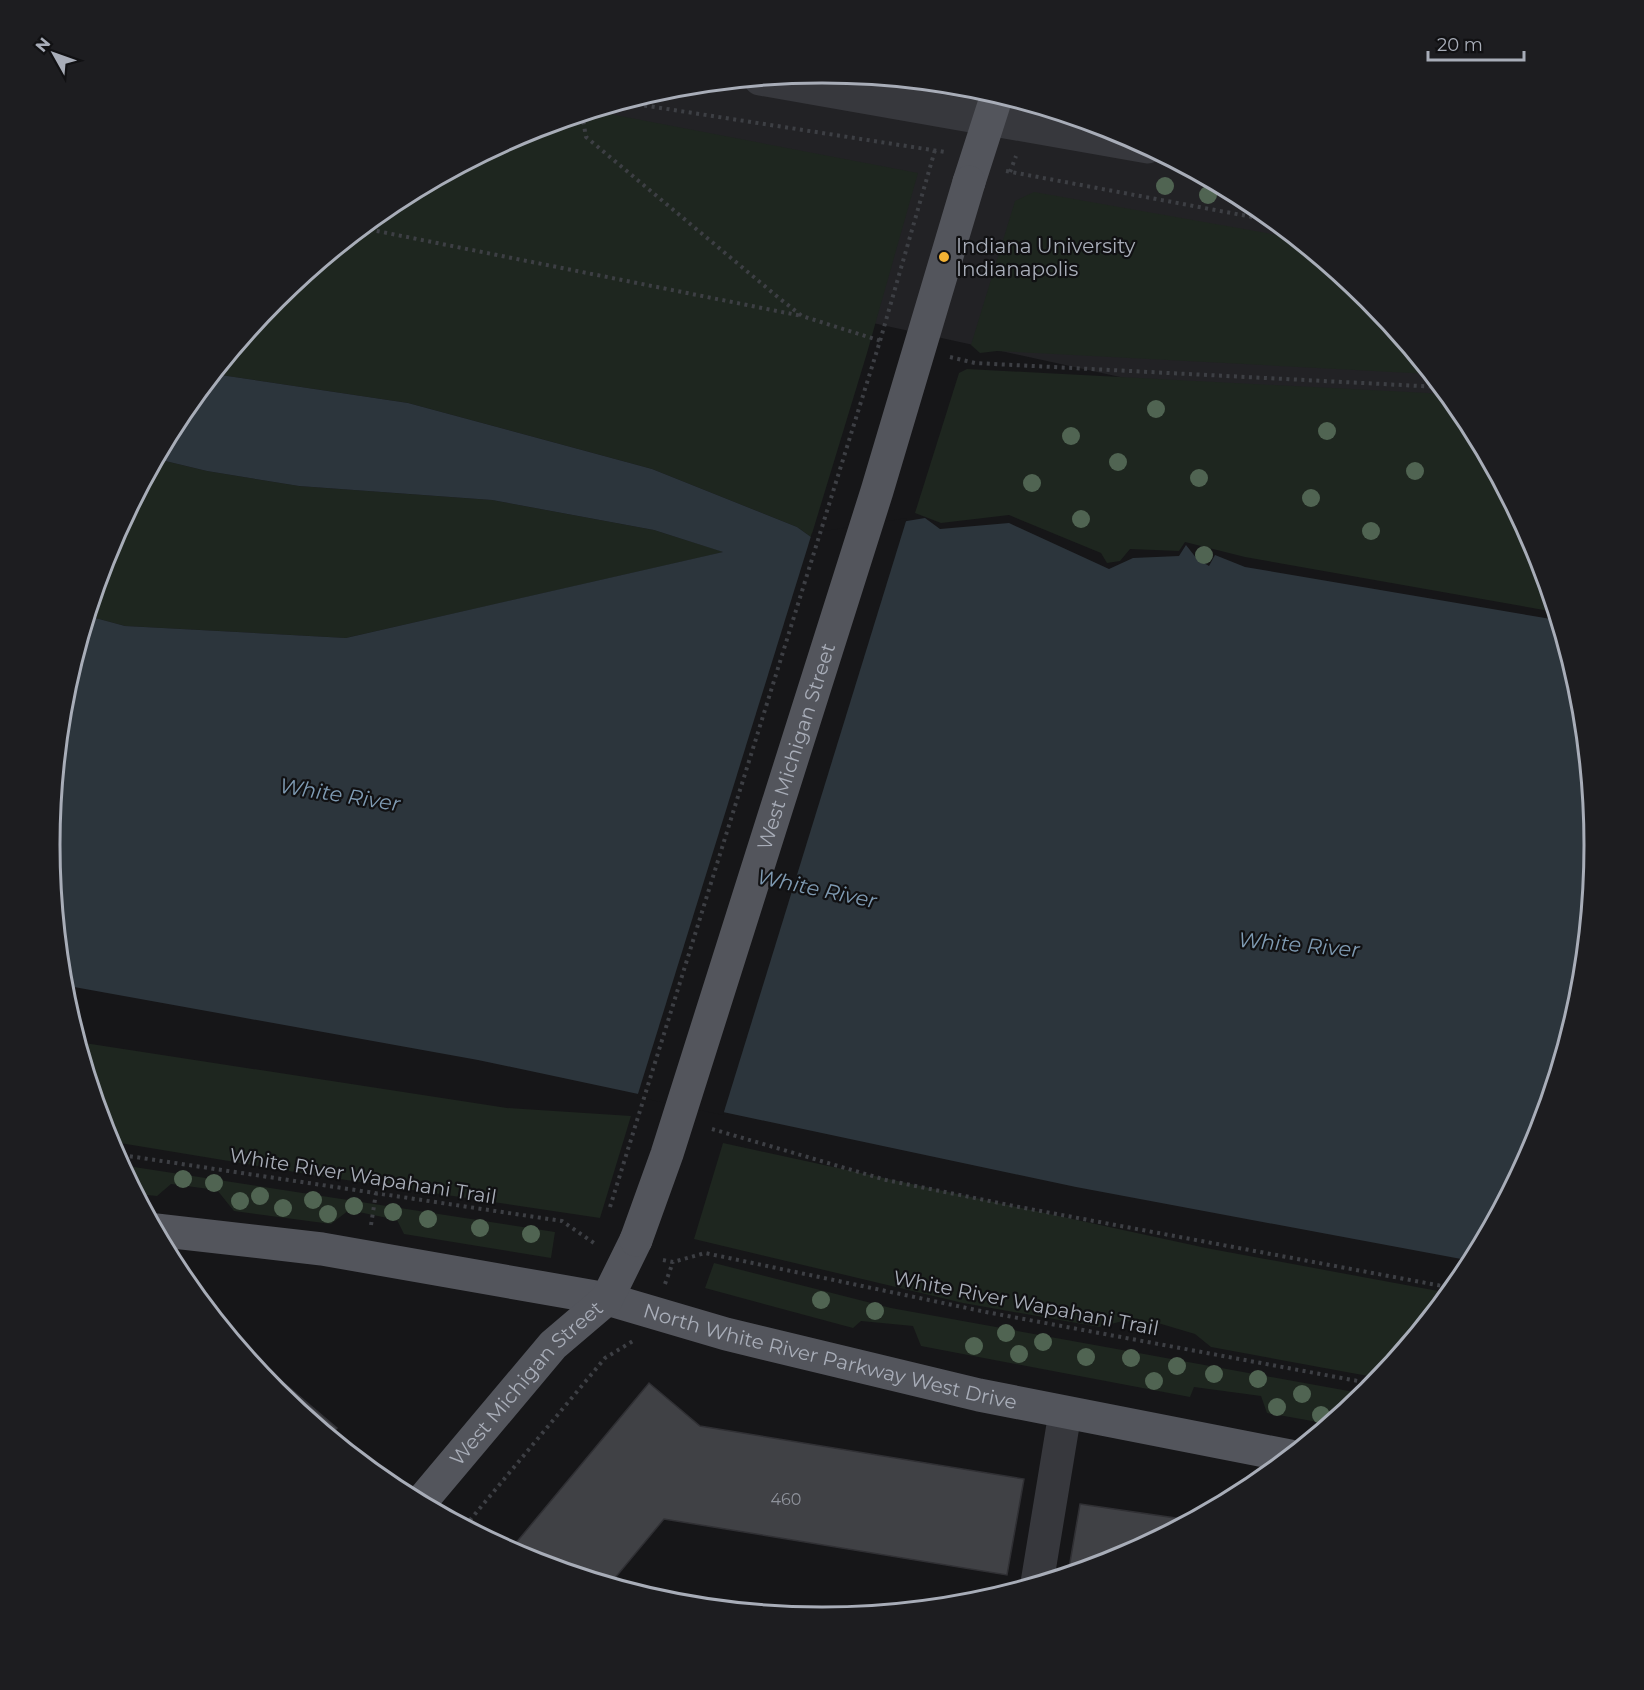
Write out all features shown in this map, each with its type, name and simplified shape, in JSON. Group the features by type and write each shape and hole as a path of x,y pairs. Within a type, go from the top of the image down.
{"main road":[{"name":"West Michigan Street","path":"426,1496 553,1345 607,1299 636,1240 667,1154 873,502 993,107"},
{"name":"North White River Parkway West Drive","path":"165,1231 322,1249 607,1299 726,1334 980,1395 1280,1454"}],"street":[{"path":"800,84 993,107 1092,132"},
{"path":"1039,1575 1065,1413"}],"path":[{"path":"609,1209 880,341 935,150 642,105"},
{"path":"583,121 586,137 802,316"},
{"path":"1010,172 1254,217"},
{"path":"372,230 802,316 891,344"},
{"path":"943,356 975,363 1431,387"},
{"path":"712,1129 886,1180 1443,1286"},
{"name":"White River Wapahani Trail","path":"127,1156 562,1221 598,1246"},
{"name":"White River Wapahani Trail","path":"673,1262 705,1253 986,1312 1363,1382"},
{"path":"470,1520 605,1358"}],"shaded area":[{"name":"Indiana University Indianapolis","path":"822,83 872,85 971,98 1067,123 1114,141 1203,185 1245,211 1286,240 1361,306 1427,381 1476,455 390,218 441,185 530,141 577,123 673,98 772,85"},
{"path":"609,114 918,173 867,353 811,537 797,527 652,469 408,403 222,375 283,306 358,240 441,185 530,141"},
{"path":"1034,192 1280,235 1361,306 1421,374 997,351 980,353 971,345 1015,201"},
{"path":"967,369 1436,393 1482,464 1505,508 1526,553 1547,611 1245,557 1185,542 1179,551 1130,549 1120,561 1107,563 1101,553 1009,515 941,523 915,513 959,373"},
{"path":"164,461 207,471 299,486 492,500 654,530 724,552 346,638 125,626 95,618 118,553"},
{"path":"86,1043 507,1108 631,1116 600,1218 313,1175 121,1143 100,1090"},
{"path":"723,1143 1206,1248 1440,1291 1427,1309 1368,1376 1211,1347 1195,1334 1158,1323 1123,1321 1099,1327 963,1303 694,1239"},
{"path":"132,1167 555,1232 551,1258 404,1234 397,1220 349,1210 331,1224 234,1211 217,1190 171,1184 157,1196 146,1195"},
{"path":"714,1263 891,1308 1353,1392 1319,1422 1267,1413 1261,1396 1194,1387 1190,1397 921,1346 913,1326 861,1321 853,1328 705,1288"}],"water":[{"name":"White River","path":"222,375 408,403 652,469 797,527 811,537 925,518 940,529 1009,523 1109,569 1133,558 1179,556 1186,545 1197,559 1209,566 1215,555 1245,567 1549,619 1569,696 1582,795 1584,845 1577,944 1569,994 1544,1090 1526,1137 1482,1226 1462,1259 1076,1187 478,1060 74,987 62,895 60,845 62,795 75,696 95,618 125,626 346,638 723,552 654,530 492,500 299,486 207,471 164,461 188,422"}],"pier":[{"path":"907,518 723,1115 637,1097 812,533"}],"building":[{"path":"278,1378 337,1428 335,1431 320,1418"},
{"path":"649,1383 700,1426 1024,1479 1007,1575 664,1519 615,1578 577,1567 516,1543"},
{"path":"1080,1504 1178,1518 1114,1549 1069,1566"}],"place":[{"name":"Indiana University Indianapolis","path":"944,257"}]}
